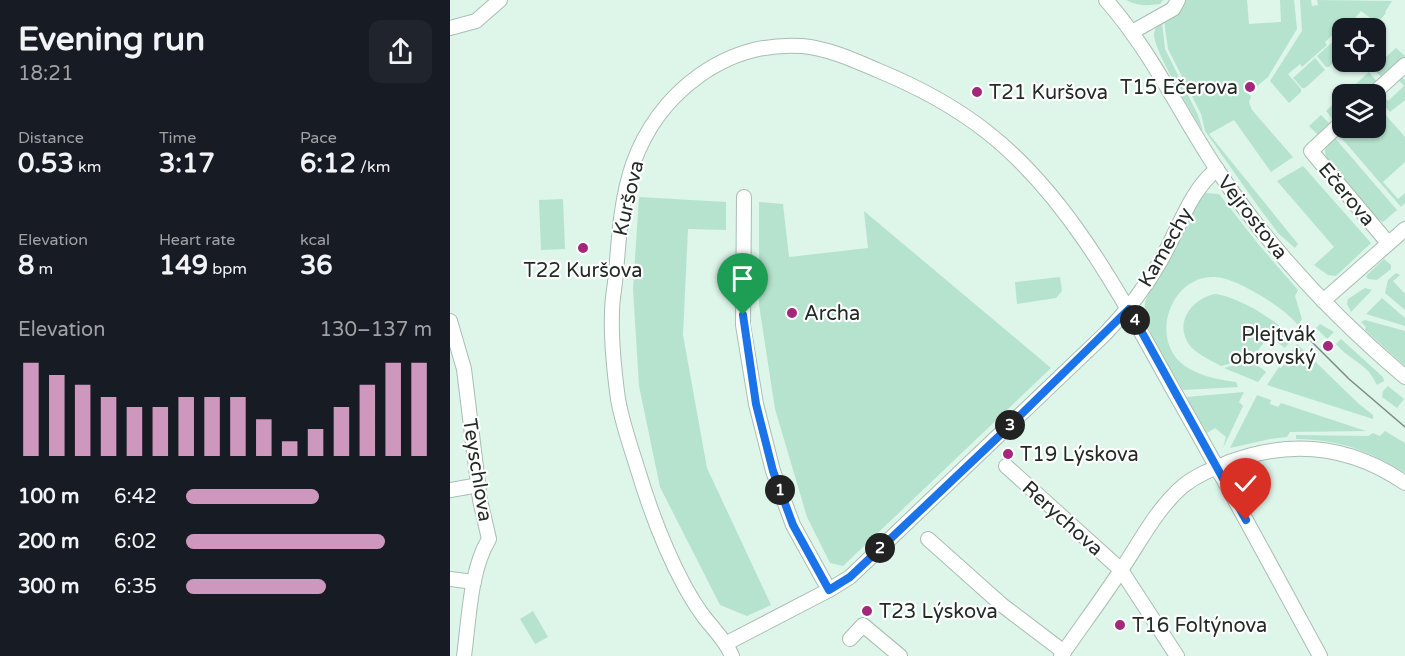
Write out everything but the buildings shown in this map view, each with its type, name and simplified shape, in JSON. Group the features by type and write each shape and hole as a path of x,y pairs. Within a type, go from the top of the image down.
{"street":[{"path":"450,28 476,21 500,0"},
{"name":"Vejrostova","path":"1106,0 1155,65 1217,169 1254,220 1323,301 1370,348 1405,377"},
{"path":"1132,32 1173,9 1178,0"},
{"name":"Kuršova","path":"730,650 704,617 687,590 647,500 626,434 619,401 612,310 618,236 633,165 643,140 670,101 698,75 734,56 760,48 802,46 857,61 908,83 939,100 986,131 1037,180 1082,236 1129,309 1320,656"},
{"path":"1384,84 1405,65"},
{"name":"Ečerova","path":"1332,131 1311,151 1389,243"},
{"name":"Kamechy","path":"730,650 850,577 1129,309 1161,261 1195,193 1207,177 1217,169"},
{"path":"744,197 743,325 756,404 773,471 793,525 829,590"},
{"name":"Ečerova","path":"1323,301 1405,229"},
{"name":"Teyschlova","path":"450,321 464,369 478,485 489,540 483,548 474,582 464,656"},
{"name":"Rerychova","path":"928,539 1002,605 1063,654 1161,510 1182,487 1199,475 1269,450 1291,448 1357,457 1405,483"},
{"name":"Rerychova","path":"1006,466 1121,570"},
{"path":"450,490 478,485"},
{"path":"1121,570 1177,656"},
{"path":"450,579 474,582"},
{"path":"850,639 863,625 900,656"}],"green space":[{"path":"1126,0 1163,0 1160,4 1147,5"},
{"path":"1183,0 1247,0 1249,24 1281,22 1280,0 1294,0 1297,29 1268,77 1256,87 1250,81 1244,87 1251,97 1249,102 1252,110 1293,157 1271,172 1234,120 1209,134 1298,244 1295,248 1279,234 1205,131 1201,114 1168,49 1164,20"},
{"path":"1300,0 1311,0 1312,6 1318,5 1317,0 1392,1 1382,18 1370,18 1361,11 1355,18 1332,18 1332,36 1325,42 1327,45 1302,67 1300,64 1288,74 1301,89 1301,92 1289,103 1270,81 1302,31"},
{"path":"1162,21 1165,49 1198,115 1203,131 1159,52 1154,33"},
{"path":"1332,42 1332,64 1329,67 1326,67 1317,56"},
{"path":"1396,48 1405,56 1383,79 1377,72 1386,72 1386,57"},
{"path":"1315,58 1325,70 1305,88 1302,88 1293,78"},
{"path":"1369,72 1378,83 1377,84 1356,84"},
{"path":"1401,76 1405,80 1405,100 1390,112 1386,108 1386,99 1388,101 1404,86 1398,79"},
{"path":"1332,105 1332,118 1326,111"},
{"path":"1321,115 1331,125 1319,136 1309,126"},
{"path":"1386,115 1405,137 1405,162 1383,182 1398,199 1405,193 1405,203 1401,207 1341,138 1386,138"},
{"path":"1335,138 1397,210 1383,222 1374,217 1326,162 1325,149"},
{"path":"1303,166 1371,243 1336,276 1328,275 1314,265 1334,247 1277,181"},
{"path":"1219,194 1298,290 1295,296 1302,319 1298,325 1269,301 1226,279 1215,277 1200,279 1188,285 1170,308 1167,336 1171,350 1186,367 1199,374 1236,382 1238,387 1183,390 1149,329 1145,315 1145,303 1149,293 1146,291 1201,195"},
{"path":"639,197 726,202 726,230 688,229 683,335 707,468 771,605 747,616 720,605 660,487 639,386 633,289"},
{"path":"563,199 565,249 541,250 539,200"},
{"path":"759,202 783,204 789,257 868,248 864,211 1051,368 843,566 830,563 807,517 775,409 759,305"},
{"path":"1384,259 1391,265 1391,269 1377,280 1368,279 1366,276"},
{"path":"1396,273 1400,275 1393,281 1405,294 1405,310 1385,293 1388,280"},
{"path":"1060,277 1062,291 1056,298 1017,304 1015,282"},
{"path":"1365,288 1372,290 1351,312 1347,304 1348,299"},
{"path":"1215,294 1234,299 1257,310 1278,325 1292,339 1285,348 1269,336 1252,358 1221,366 1206,358 1192,348 1186,340 1184,323 1191,307 1198,301"},
{"path":"1382,298 1405,318 1405,326 1366,314"},
{"path":"1365,320 1405,331 1405,366 1365,330 1366,327 1361,322"},
{"path":"1320,324 1334,332 1327,339 1316,328"},
{"path":"1341,339 1383,377 1384,381 1377,385 1368,371 1336,344"},
{"path":"1297,344 1373,415 1373,419 1267,385"},
{"path":"1251,360 1266,372 1258,382 1224,368"},
{"path":"1388,386 1404,399 1397,408 1382,397 1383,391"},
{"path":"1244,392 1239,402 1243,406 1223,448 1226,437 1215,428 1207,433 1186,397"},
{"path":"1257,395 1271,400 1270,404 1278,407 1281,403 1366,431 1290,432 1287,437 1230,448"},
{"path":"1385,431 1405,443 1405,473 1366,452 1340,444 1296,439 1296,435 1368,436 1373,433 1380,436"},
{"path":"533,611 548,637 535,644 520,619"}],"tram line":[{"path":"1309,339 1349,379 1405,427"}],"place":[{"name":"T15 Ečerova","path":"1250,87"},
{"name":"T21 Kuršova","path":"977,92"},
{"name":"T22 Kuršova","path":"583,248"},
{"name":"Archa","path":"792,313"},
{"name":"Plejtvák obrovský","path":"1328,346"},
{"name":"T19 Lýskova","path":"1008,454"},
{"name":"T23 Lýskova","path":"867,611"},
{"name":"T16 Foltýnova","path":"1120,625"}],"route":[{"path":"743,315 756,404 773,471 793,525 829,590 850,577 1129,309 1246,520"}]}
